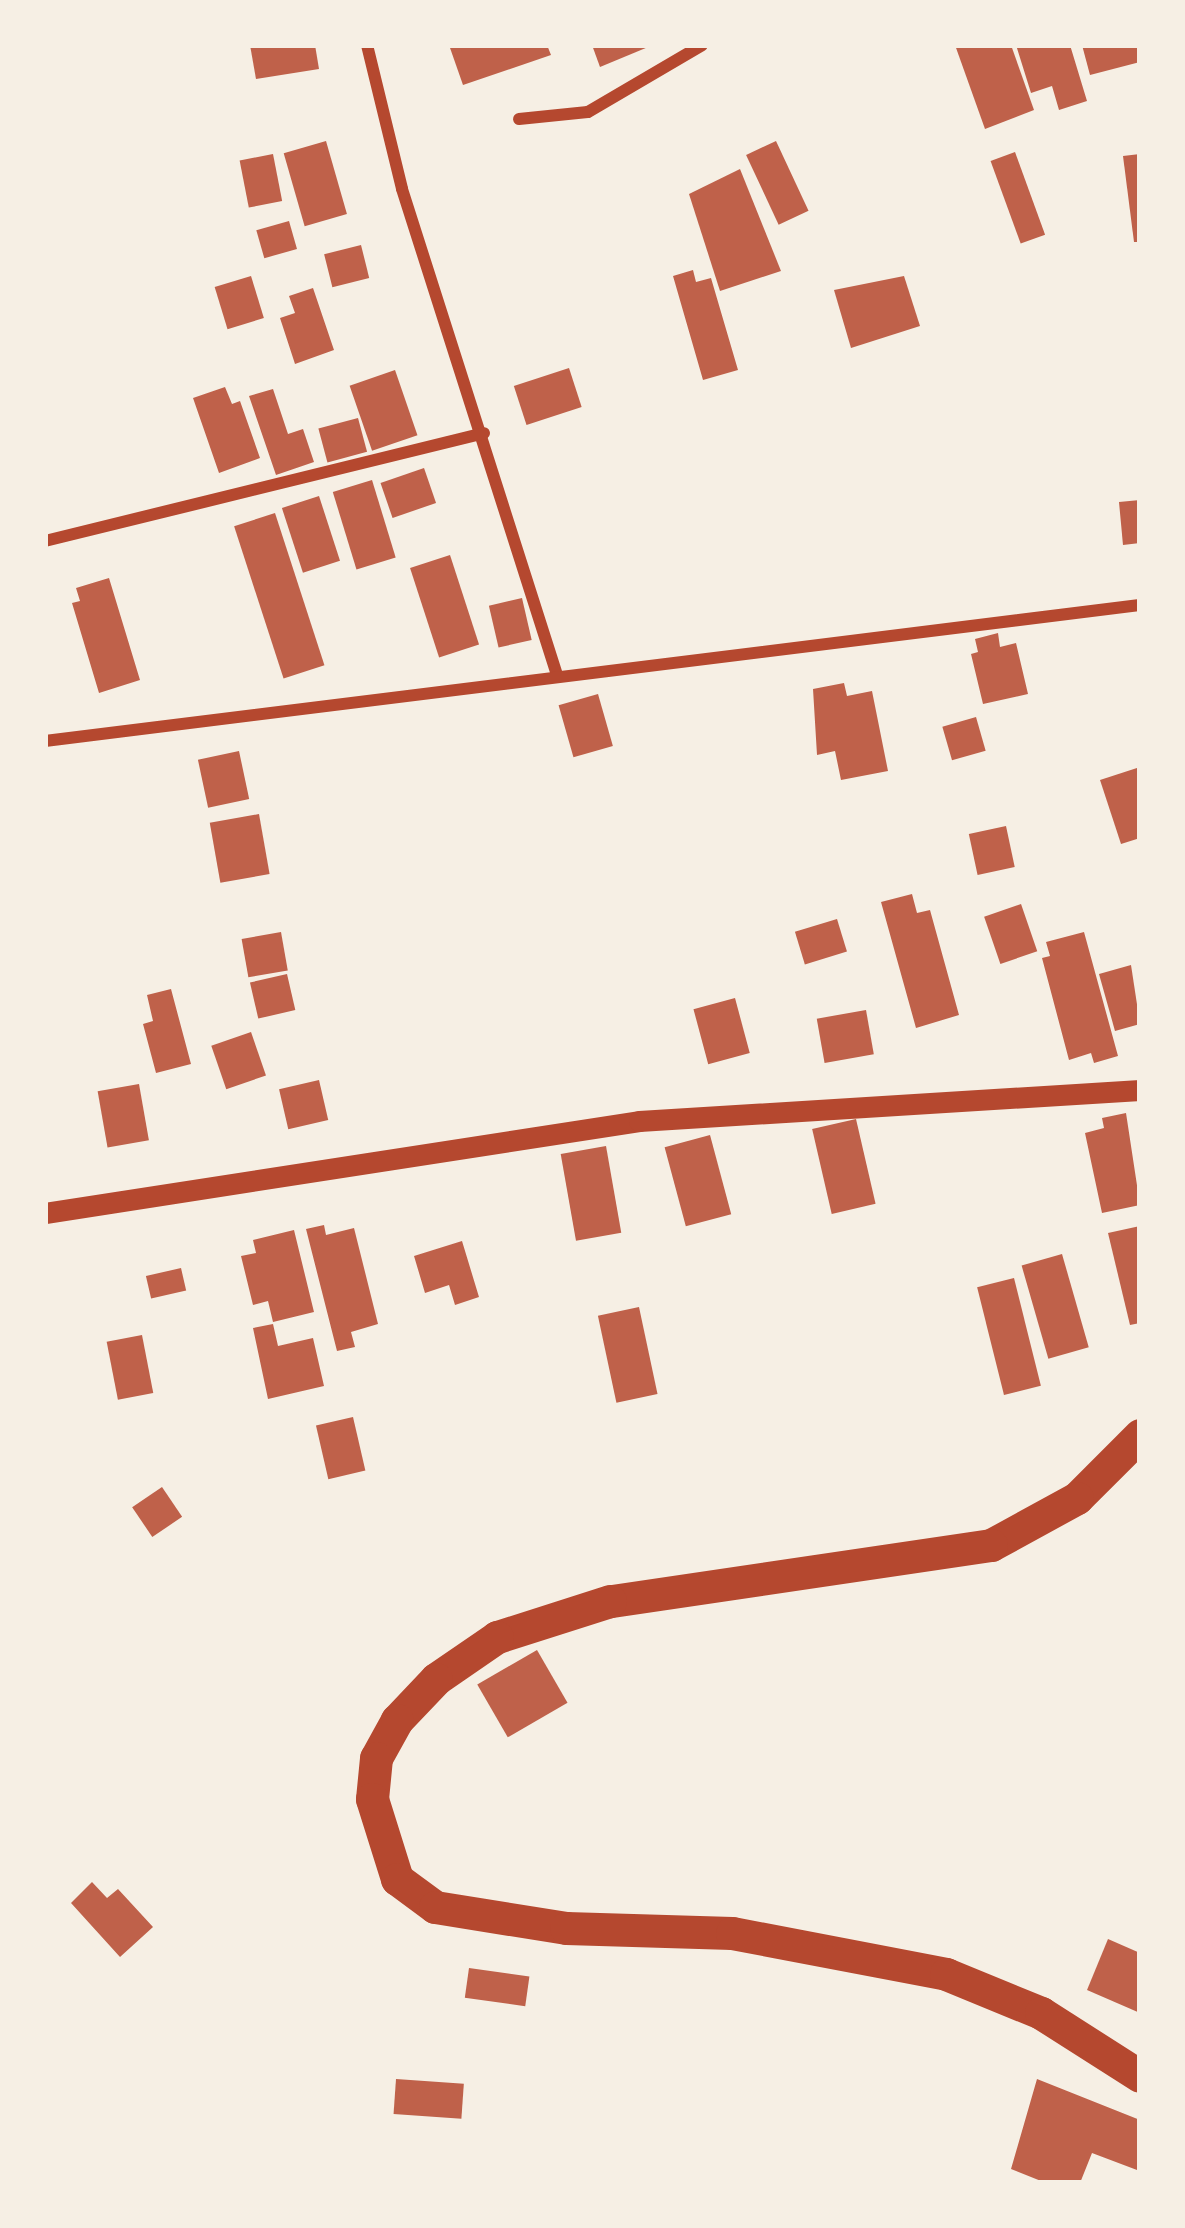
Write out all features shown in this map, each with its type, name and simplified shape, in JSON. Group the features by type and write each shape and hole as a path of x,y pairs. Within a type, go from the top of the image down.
{"highway":[{"path":"1140,1436 1077,1498 991,1545 610,1600 497,1637 436,1678 397,1720 376,1758 372,1799 397,1879 435,1907 566,1928 732,1933 946,1974 1041,2013 1140,2076"}],"street":[{"path":"367,45 402,189 484,433 557,675"},
{"path":"519,119 588,112 702,45"},
{"path":"45,541 484,433"},
{"path":"45,741 1140,605"},
{"path":"45,1214 639,1121 1140,1090"}],"building":[{"path":"250,45 315,45 319,69 256,79"},
{"path":"449,45 547,45 551,55 463,85"},
{"path":"592,45 653,45 600,67"},
{"path":"955,45 1011,45 1034,110 985,129"},
{"path":"1016,45 1070,45 1087,101 1059,110 1052,86 1031,93"},
{"path":"1082,45 1140,45 1140,62 1090,75"},
{"path":"326,141 347,214 305,226 284,153"},
{"path":"776,141 809,211 779,225 746,155"},
{"path":"1015,152 1045,235 1021,244 991,161"},
{"path":"273,154 282,201 249,208 240,160"},
{"path":"1140,154 1140,242 1134,242 1123,156"},
{"path":"740,169 781,271 720,291 689,194"},
{"path":"289,221 297,249 264,258 256,230"},
{"path":"361,245 369,278 332,287 324,254"},
{"path":"693,270 696,282 711,278 738,370 703,380 673,276"},
{"path":"251,276 264,318 228,329 215,287"},
{"path":"904,276 920,326 851,348 834,290"},
{"path":"313,288 334,350 295,364 280,318 295,313 289,296"},
{"path":"569,368 582,407 527,425 514,386"},
{"path":"395,370 417,435 372,451 350,386"},
{"path":"225,387 232,404 240,401 260,458 219,473 193,398"},
{"path":"273,389 288,434 303,429 314,462 276,475 249,396"},
{"path":"358,418 367,452 327,462 318,429"},
{"path":"424,468 436,503 393,518 381,483"},
{"path":"372,480 396,557 356,569 333,492"},
{"path":"319,496 340,561 303,573 282,508"},
{"path":"1140,500 1140,543 1123,545 1119,502"},
{"path":"275,513 324,665 284,678 234,526"},
{"path":"450,555 479,644 439,657 410,568"},
{"path":"109,578 140,680 99,693 72,603 80,601 76,588"},
{"path":"522,598 532,640 499,648 489,606"},
{"path":"998,633 1000,647 1016,643 1028,694 983,704 971,654 978,652 975,639"},
{"path":"844,683 847,696 872,691 888,771 841,780 835,751 817,755 813,689"},
{"path":"598,694 613,746 573,757 559,705"},
{"path":"976,717 986,751 952,760 942,727"},
{"path":"239,751 249,799 208,808 198,760"},
{"path":"1140,767 1140,838 1121,844 1100,780"},
{"path":"259,814 270,874 220,883 210,823"},
{"path":"1006,826 1015,867 978,875 969,834"},
{"path":"912,894 917,913 930,910 959,1015 916,1028 881,902"},
{"path":"1021,904 1037,951 1000,964 984,917"},
{"path":"837,919 847,952 805,964 795,932"},
{"path":"281,932 288,970 248,977 242,939"},
{"path":"1084,932 1118,1056 1094,1063 1091,1053 1069,1060 1042,958 1050,956 1046,942"},
{"path":"1131,965 1140,1024 1115,1031 1099,974"},
{"path":"287,974 295,1010 258,1019 250,983"},
{"path":"171,989 191,1064 156,1073 143,1024 153,1021 147,995"},
{"path":"735,998 750,1053 708,1064 693,1009"},
{"path":"866,1010 874,1054 825,1063 817,1019"},
{"path":"251,1032 266,1075 226,1089 211,1046"},
{"path":"319,1080 328,1120 288,1129 279,1089"},
{"path":"139,1084 149,1140 108,1147 98,1091"},
{"path":"1126,1113 1140,1205 1102,1213 1085,1133 1104,1128 1102,1118"},
{"path":"856,1119 876,1204 832,1214 812,1129"},
{"path":"710,1135 731,1214 686,1226 665,1147"},
{"path":"606,1146 621,1233 576,1241 561,1154"},
{"path":"324,1225 326,1235 354,1228 378,1324 351,1332 355,1347 337,1351 306,1229"},
{"path":"1140,1226 1140,1323 1130,1325 1108,1233"},
{"path":"294,1230 314,1312 273,1322 268,1301 253,1305 241,1256 256,1253 253,1240"},
{"path":"462,1241 479,1297 455,1305 449,1285 425,1293 414,1256"},
{"path":"1062,1254 1089,1347 1048,1359 1022,1266"},
{"path":"181,1268 186,1290 151,1299 146,1276"},
{"path":"1014,1278 1041,1386 1004,1395 977,1287"},
{"path":"639,1307 658,1394 616,1403 598,1316"},
{"path":"273,1324 278,1346 313,1338 324,1386 268,1399 253,1328"},
{"path":"142,1335 153,1393 118,1400 107,1342"},
{"path":"353,1417 365,1471 328,1479 316,1426"},
{"path":"162,1487 182,1517 152,1537 132,1507"},
{"path":"537,1650 568,1703 508,1737 477,1684"},
{"path":"92,1882 107,1898 118,1889 153,1927 120,1957 71,1903"},
{"path":"1108,1939 1140,1953 1140,2013 1087,1990"},
{"path":"469,1968 529,1976 525,2006 465,1998"},
{"path":"396,2079 464,2084 461,2119 394,2114"},
{"path":"1037,2079 1140,2120 1137,2170 1092,2153 1080,2183 1046,2183 1011,2169"}]}
